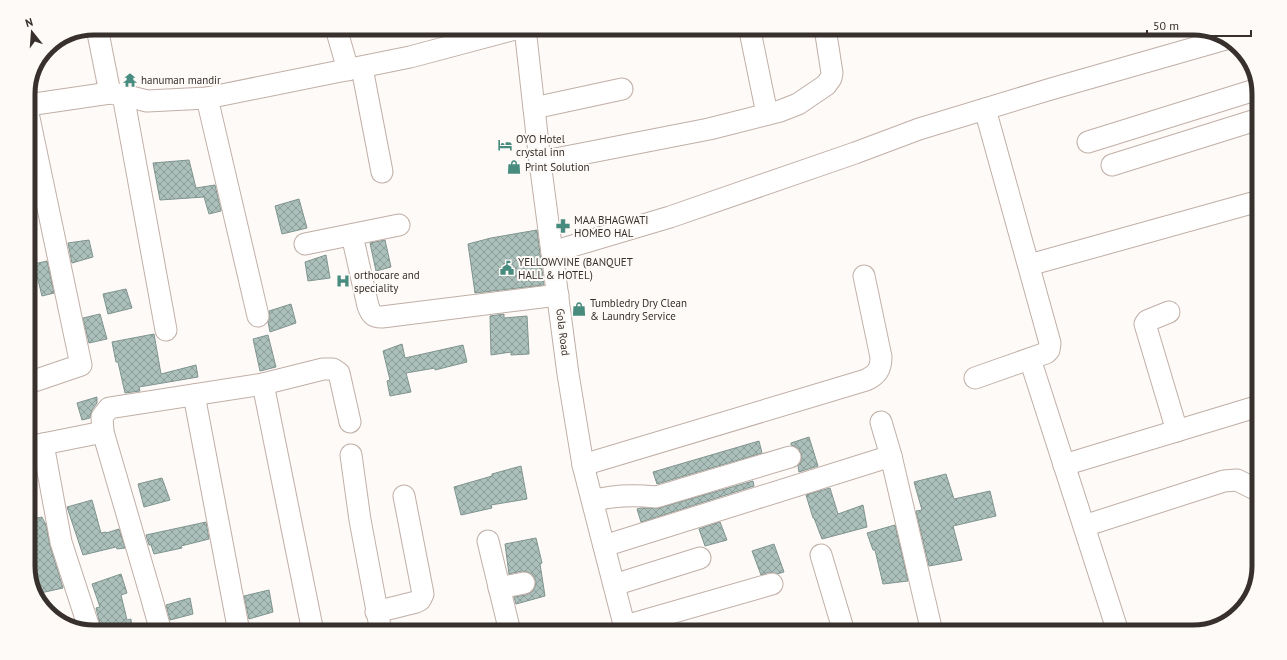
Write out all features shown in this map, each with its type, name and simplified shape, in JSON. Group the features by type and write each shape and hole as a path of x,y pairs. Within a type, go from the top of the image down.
{"street":[{"path":"99,35 116,94 166,330"},
{"path":"339,35 355,69 382,172"},
{"path":"35,104 116,94 147,101 207,98 410,57 493,35"},
{"name":"Gola Road","path":"527,35 542,106 540,162 568,374 583,465 625,625"},
{"path":"540,162 709,128 767,114 798,104 829,82 832,73 826,35"},
{"path":"750,36 767,114"},
{"path":"552,252 670,217 855,153 919,129 1218,40"},
{"path":"542,106 622,90"},
{"path":"1088,142 1252,91"},
{"path":"207,98 258,316"},
{"path":"975,378 1046,353 1050,343 985,109"},
{"path":"1112,165 1252,120"},
{"path":"35,146 81,366 35,381"},
{"path":"1029,265 1252,203"},
{"path":"305,244 399,225"},
{"path":"352,235 368,306 372,315 376,317 558,295"},
{"path":"583,465 872,377 878,372 881,365 881,357 864,276"},
{"path":"1169,312 1147,321 1144,324 1177,430"},
{"path":"1030,359 1116,625"},
{"path":"159,625 103,432 102,417 109,408 263,384 323,369 333,369 339,373 350,422"},
{"path":"263,384 312,625"},
{"path":"194,395 238,625"},
{"path":"1064,465 1252,408"},
{"path":"881,422 891,456 930,625"},
{"path":"86,624 61,542 36,445 103,432"},
{"path":"351,455 379,625"},
{"path":"604,546 891,456"},
{"path":"593,501 606,497 656,497 790,457"},
{"path":"1084,526 1224,481 1237,480 1252,488"},
{"path":"376,612 416,602 420,600 423,594 404,496"},
{"path":"488,541 508,625"},
{"path":"821,555 842,625"},
{"path":"614,585 700,558"},
{"path":"499,588 524,583"},
{"path":"639,625 772,584"}],"building":[{"path":"189,160 196,188 215,185 221,211 209,214 204,197 160,200 153,163"},
{"path":"299,199 307,228 282,234 275,206"},
{"name":"YELLOWVINE (BANQUET HALL & HOTEL)","path":"537,230 544,285 475,293 468,244 491,238"},
{"path":"89,240 93,257 72,263 68,243"},
{"path":"385,240 391,267 376,271 370,243"},
{"path":"326,255 330,278 308,281 305,262"},
{"path":"47,261 54,293 42,296 35,264"},
{"path":"126,289 132,308 108,314 103,294"},
{"path":"291,304 296,323 270,332 268,322 270,319 269,311"},
{"path":"100,314 107,339 89,343 83,318"},
{"path":"504,314 504,318 527,316 529,354 511,355 511,352 491,355 490,316"},
{"path":"154,334 161,374 196,365 198,377 139,387 140,391 125,393 112,342"},
{"path":"268,335 276,367 260,371 253,339"},
{"path":"402,344 405,358 463,345 467,362 435,370 435,368 406,373 411,392 390,396 387,381 390,380 383,351"},
{"path":"97,397 97,403 92,410 90,418 82,420 77,403"},
{"path":"809,437 818,466 799,472 798,466 802,460 801,453 798,448 791,445 791,443"},
{"path":"759,441 762,453 657,484 653,472"},
{"path":"521,466 527,499 491,505 492,508 461,515 454,487"},
{"path":"946,474 954,499 990,491 996,516 953,526 962,560 929,566 916,511 922,510 914,482"},
{"path":"162,478 170,500 144,507 138,484"},
{"path":"753,481 754,486 641,522 637,509 659,508"},
{"path":"830,488 838,514 863,505 867,527 822,539 813,518 806,495"},
{"path":"92,500 101,533 119,529 125,548 117,549 116,547 83,555 67,507"},
{"path":"42,517 46,525 50,546 63,588 41,593 38,585 35,570 35,518"},
{"path":"206,522 209,539 181,546 182,548 154,554 151,545 149,545 146,535"},
{"path":"720,522 727,540 705,546 699,529"},
{"path":"895,525 908,581 883,584 875,550 873,550 867,533"},
{"path":"536,538 542,563 540,564 545,596 516,604 514,597 526,595 532,592 536,581 533,575 527,572 522,571 509,574 505,544"},
{"path":"774,544 784,572 777,574 769,572 761,575 752,551"},
{"path":"121,574 127,593 121,595 127,620 131,619 131,625 100,625 96,608 100,607 92,584"},
{"path":"269,590 273,612 249,619 244,596"},
{"path":"190,598 193,614 170,620 166,605"}],"place":[{"name":"hanuman mandir","path":"130,80"},
{"name":"OYO Hotel crystal inn","path":"505,145"},
{"name":"Print Solution","path":"514,167"},
{"name":"MAA BHAGWATI HOMEO HAL","path":"563,226"},
{"name":"YELLOWVINE (BANQUET HALL & HOTEL)","path":"507,268"},
{"name":"orthocare and speciality","path":"343,281"},
{"name":"Tumbledry Dry Clean & Laundry Service","path":"579,309"}]}
